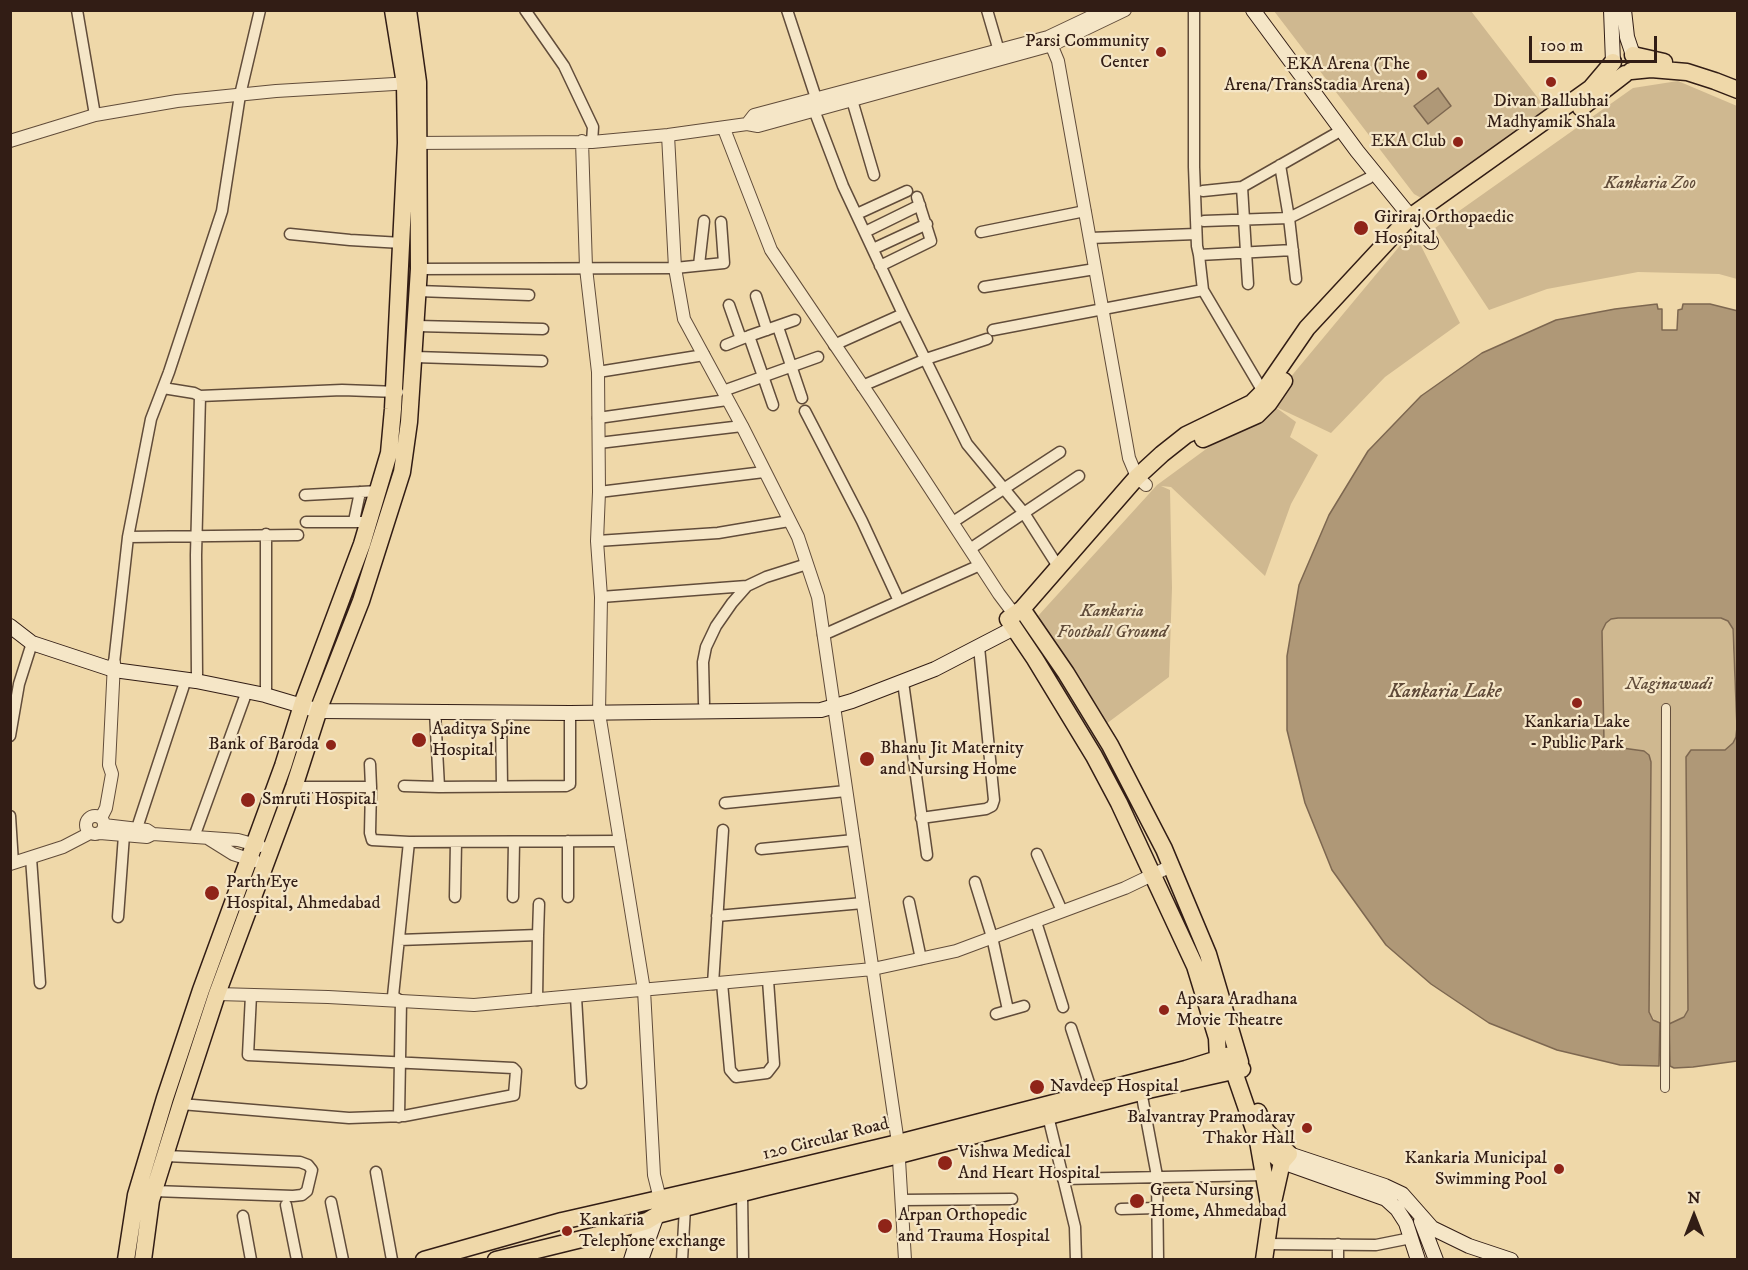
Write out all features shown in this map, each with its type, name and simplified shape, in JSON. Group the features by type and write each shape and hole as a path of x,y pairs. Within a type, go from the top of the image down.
{"main road":[{"path":"393,10 412,82"},
{"path":"126,1260 136,1195 201,990 260,854 294,787 320,707 361,600 402,472 415,357 419,269 408,10"},
{"path":"1244,10 1369,178 1431,242"},
{"path":"1253,10 1412,223"},
{"path":"1611,10 1613,62"},
{"path":"1624,10 1630,67"},
{"path":"320,707 810,710 932,662 1017,617 1059,568 1142,481 1192,444 1257,415 1266,398 1316,335 1412,223 1591,88 1620,52 1628,52 1630,67"},
{"path":"1412,223 1597,97 1630,67 1652,60 1689,64 1718,72 1737,81"},
{"path":"1630,67 1687,72 1737,90"},
{"path":"143,1260 154,1191 260,854 303,702 361,521 379,491 389,453 402,243 412,143"},
{"path":"10,626 32,643 114,666 266,689 320,707 435,712 570,713 599,708 704,703 852,701 935,669 979,647 1060,585 1142,481"},
{"path":"1017,617 1110,746 1137,794 1171,866 1208,954 1258,1141 1271,1211"},
{"path":"1017,617 1094,756 1154,876 1195,966 1217,1038 1218,1060 1238,1064"},
{"path":"10,618 34,637 114,666"},
{"path":"191,677 303,702"},
{"name":"120 Circular Road","path":"424,1260 561,1221 652,1209 685,1208 742,1194 1092,1092 1218,1060"},
{"path":"1238,1064 1266,1131 1286,1158 1385,1186 1402,1194 1432,1228 1469,1246 1511,1260"},
{"name":"120 Circular Road","path":"496,1260 602,1234 652,1209 898,1149 1048,1116 1238,1064"},
{"path":"1258,1141 1286,1158 1386,1199 1397,1209 1406,1223 1418,1260"},
{"path":"1265,1252 1271,1211 1286,1158"},
{"path":"631,1260 652,1209"},
{"path":"641,1260 652,1209"},
{"path":"1418,1213 1436,1260"}],"street":[{"path":"77,10 95,115"},
{"path":"96,825 97,807 105,772 109,765 114,666 128,537 151,418 222,211 240,95 260,10"},
{"path":"525,10 564,66 593,127 587,142 586,268 597,372 599,492 597,541 601,597 599,708 644,990 654,1175 652,1209"},
{"path":"787,10 815,104 843,186 903,314 967,444 1024,513 1059,568"},
{"path":"987,10 999,51"},
{"path":"412,143 587,142 724,129 747,124 758,126 815,104 999,51 1050,41 1105,10"},
{"path":"815,104 852,100 1050,41 1125,10"},
{"path":"1194,10 1196,234 1203,291 1266,398"},
{"path":"1050,41 1058,61 1129,458 1142,481"},
{"path":"10,141 95,115 177,101 412,82"},
{"path":"852,100 874,174"},
{"path":"724,129 771,250 1017,617"},
{"path":"1203,191 1242,187 1335,134"},
{"path":"668,135 675,268 684,319 742,426 798,537 818,597 898,1149 906,1260"},
{"path":"1280,165 1296,279"},
{"path":"1204,221 1289,218 1369,178"},
{"path":"1242,187 1248,284"},
{"path":"857,214 915,198"},
{"path":"880,266 931,241 927,224 915,198"},
{"path":"866,232 915,198"},
{"path":"981,232 1085,211"},
{"path":"699,266 704,221"},
{"path":"419,269 675,268 724,263 721,222"},
{"path":"873,249 927,224"},
{"path":"290,234 402,243"},
{"path":"1090,238 1196,234"},
{"path":"1199,255 1293,250"},
{"path":"984,287 1095,269"},
{"path":"418,291 529,296"},
{"path":"862,386 990,334 1103,309 1203,291"},
{"path":"756,296 792,367 802,398"},
{"path":"729,305 773,405"},
{"path":"834,345 903,314"},
{"path":"726,345 795,320"},
{"path":"417,326 543,329"},
{"path":"597,372 704,355"},
{"path":"415,357 542,361"},
{"path":"598,418 725,396 762,377 818,357"},
{"path":"163,388 200,396 342,390 412,392"},
{"path":"137,828 191,677 200,396"},
{"path":"805,411 862,521 899,601"},
{"path":"598,443 742,426"},
{"path":"953,522 1060,452"},
{"path":"599,492 764,472"},
{"path":"970,549 1079,476"},
{"path":"305,495 379,491"},
{"path":"306,522 361,521 360,492"},
{"path":"597,541 718,533 789,521"},
{"path":"266,534 266,689"},
{"path":"128,537 298,535"},
{"path":"601,597 747,586 766,577 807,564"},
{"path":"823,635 980,565"},
{"path":"704,703 703,662 706,647 716,626 747,586"},
{"path":"10,735 19,684 32,643"},
{"path":"921,818 986,809 992,806 994,800 979,647"},
{"path":"903,682 927,855"},
{"path":"194,837 247,691"},
{"path":"1665,1088 1666,708"},
{"path":"435,712 438,787"},
{"path":"501,712 502,786"},
{"path":"404,786 566,786 570,784 570,713"},
{"path":"370,764 370,833 372,840 409,842 620,841"},
{"path":"294,787 371,788"},
{"path":"725,804 846,791"},
{"path":"10,816 12,863 63,847 96,825 137,828 153,834 208,838 233,854 260,854"},
{"path":"96,825 124,835 147,837 153,834"},
{"path":"723,830 717,916 717,984 730,1070 736,1077 767,1073 774,1064 768,980"},
{"path":"118,917 124,835"},
{"path":"761,849 854,840"},
{"path":"568,841 568,897"},
{"path":"401,1001 393,996 409,842"},
{"path":"455,897 456,842"},
{"path":"513,897 514,842"},
{"path":"1037,854 1062,911"},
{"path":"31,858 40,983"},
{"path":"217,994 474,1005 873,969 956,951 1154,876 1171,866"},
{"path":"975,882 992,937 1008,1010"},
{"path":"909,902 921,959"},
{"path":"717,916 864,903"},
{"path":"537,1000 539,904"},
{"path":"1036,922 1063,1007"},
{"path":"399,940 538,934"},
{"path":"181,1104 349,1119 399,1116 512,1097 516,1092 516,1071 513,1068 248,1055 251,995"},
{"path":"576,997 581,1083"},
{"path":"399,1116 401,1001"},
{"path":"996,1014 1024,1006"},
{"path":"1071,1028 1092,1092"},
{"path":"1141,1091 1157,1176 1158,1260"},
{"path":"1048,1116 1075,1227 1076,1260"},
{"path":"154,1191 302,1195 307,1191 312,1170 308,1165 300,1162 166,1156"},
{"path":"376,1172 392,1260"},
{"path":"1063,1179 1264,1175"},
{"path":"742,1194 743,1260"},
{"path":"902,1200 1012,1199"},
{"path":"330,1202 343,1260"},
{"path":"286,1205 297,1260"},
{"path":"682,1260 685,1208"},
{"path":"1121,1209 1157,1208"},
{"path":"243,1216 251,1260"},
{"path":"1265,1252 1338,1244 1376,1245 1411,1238"},
{"path":"1338,1244 1338,1260"}],"green space":[{"name":"EKA Arena (The Arena/TransStadia Arena)","path":"1274,11 1471,11 1548,111 1423,199 1414,194"},
{"name":"Kankaria Zoo","path":"1678,81 1737,106 1737,279 1719,274 1638,272 1547,289 1489,310 1435,228 1633,88"},
{"name":"Kankaria Football Ground","path":"1413,230 1460,323 1385,377 1331,433 1274,406 1296,422 1290,437 1318,455 1291,504 1265,576 1171,487 1161,486 1170,490 1172,588 1169,677 1106,724 1038,616 1157,485 1269,403"},
{"name":"Naginawadi","path":"1618,618 1721,618 1728,621 1732,629 1736,737 1725,750 1687,754 1688,1010 1684,1017 1669,1024 1656,1022 1649,1012 1651,762 1649,755 1644,751 1615,747 1604,742 1602,631 1606,623"}],"water":[{"path":"1438,88 1451,106 1428,124 1414,106"},
{"name":"Kankaria Lake","path":"1657,304 1658,309 1662,309 1662,330 1677,330 1678,310 1682,309 1683,304 1710,304 1738,311 1737,1061 1674,1068 1670,1066 1669,1024 1684,1017 1688,1010 1686,757 1691,750 1725,750 1736,737 1733,629 1728,621 1721,618 1618,618 1606,623 1602,631 1604,742 1615,747 1644,751 1649,755 1651,762 1649,1012 1653,1020 1660,1023 1659,1066 1620,1065 1557,1050 1489,1023 1431,984 1386,945 1332,870 1305,803 1287,730 1287,656 1299,585 1329,515 1368,451 1421,396 1482,353 1556,320"}],"place":[{"name":"Parsi Community Center","path":"1161,52"},
{"name":"EKA Arena (The Arena/TransStadia Arena)","path":"1422,75"},
{"name":"Divan Ballubhai Madhyamik Shala","path":"1551,82"},
{"name":"EKA Club","path":"1458,142"},
{"name":"Giriraj Orthopaedic Hospital","path":"1361,228"},
{"name":"Kankaria Lake - Public Park","path":"1577,703"},
{"name":"Aaditya Spine Hospital","path":"419,740"},
{"name":"Bank of Baroda","path":"331,745"},
{"name":"Bhanu Jit Maternity and Nursing Home","path":"867,759"},
{"name":"Smruti Hospital","path":"248,800"},
{"name":"Parth Eye Hospital, Ahmedabad","path":"212,893"},
{"name":"Apsara Aradhana Movie Theatre","path":"1164,1010"},
{"name":"Navdeep Hospital","path":"1037,1087"},
{"name":"Balvantray Pramodaray Thakor Hall","path":"1307,1128"},
{"name":"Vishwa Medical And Heart Hospital","path":"945,1163"},
{"name":"Kankaria Municipal Swimming Pool","path":"1559,1169"},
{"name":"Geeta Nursing Home, Ahmedabad","path":"1137,1201"},
{"name":"Arpan Orthopedic and Trauma Hospital","path":"885,1226"},
{"name":"Kankaria Telephone exchange","path":"567,1231"}]}
